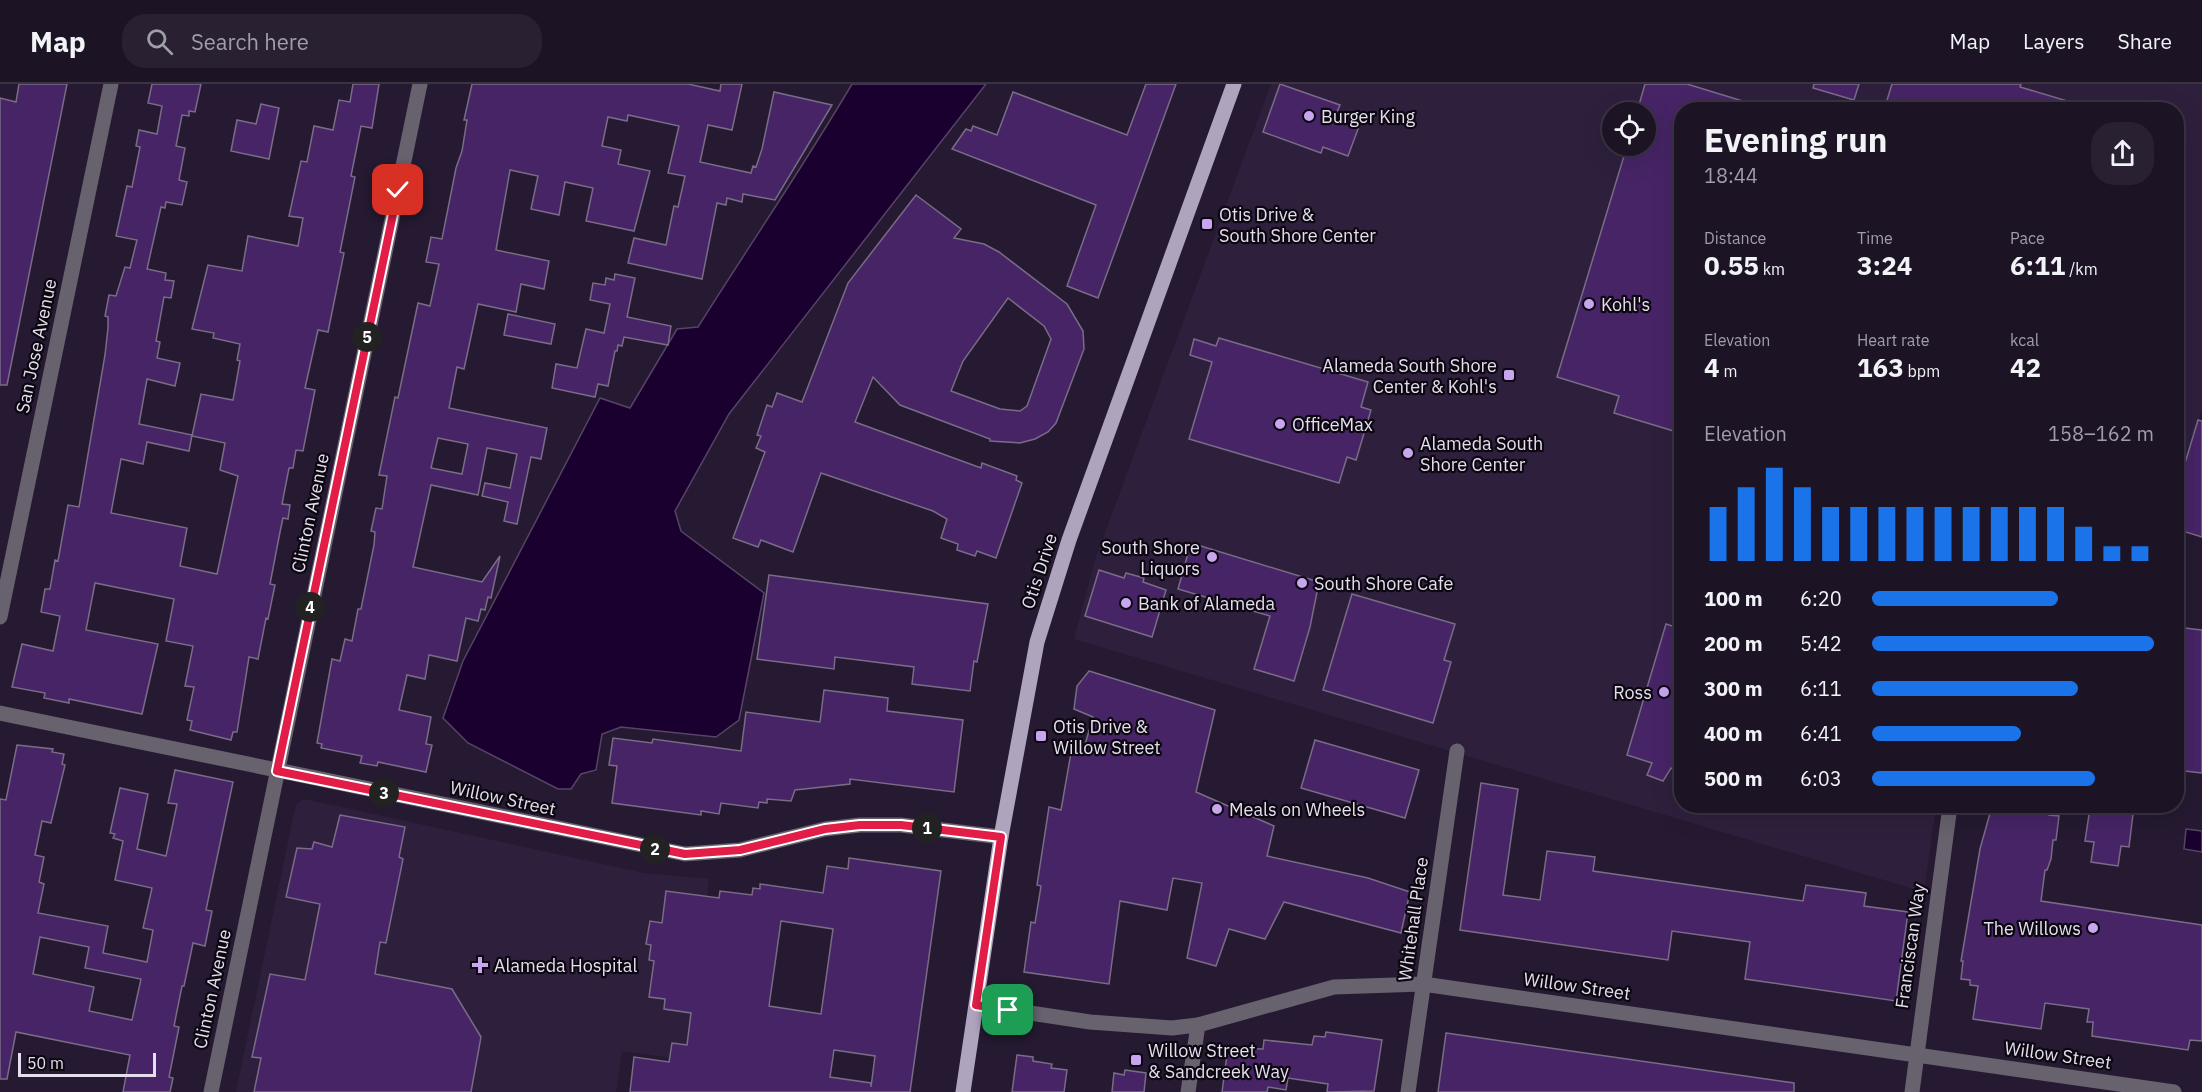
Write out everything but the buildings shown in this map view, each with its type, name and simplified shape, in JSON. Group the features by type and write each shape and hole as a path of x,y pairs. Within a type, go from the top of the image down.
{"main road":[{"name":"Otis Drive","path":"963,1092 1001,837 1024,701 1037,642 1055,581 1234,84"}],"street":[{"name":"San Jose Avenue","path":"0,617 111,84"},
{"name":"Clinton Avenue","path":"211,1092 420,84"},
{"name":"Willow Street","path":"0,713 685,854 740,850 825,829 860,825 901,825 1001,837"},
{"name":"Whitehall Place","path":"1408,1092 1456,751"},
{"name":"Franciscan Way","path":"1912,1092 1949,813"},
{"name":"Willow Street","path":"976,1005 1131,1026 1172,1028 1198,1025 1334,987 1423,984 2174,1092"},
{"path":"1188,1092 1198,1025"}],"shaded area":[{"path":"852,84 986,84 729,414 675,511 681,531 764,593 739,720 716,737 621,727 602,734 596,770 581,774 571,789 558,789 468,743 443,718 463,661 600,398 630,408 677,329 698,327"},
{"name":"Alameda South Shore Center","path":"1271,84 2202,84 2202,409 2184,472 2184,102 1674,102 1674,813 1935,813 1924,892 1074,639 1095,560"},
{"name":"Alameda Hospital","path":"304,799 644,873 709,879 685,1060 622,1051 616,1092 236,1092 296,804"},
{"path":"2186,829 2202,831 2202,852 2184,849"}],"place":[{"name":"Burger King","path":"1309,116"},
{"name":"Otis Drive & South Shore Center","path":"1207,224"},
{"name":"Kohl's","path":"1589,304"},
{"name":"Alameda South Shore Center & Kohl's","path":"1509,375"},
{"name":"OfficeMax","path":"1280,424"},
{"name":"Alameda South Shore Center","path":"1408,453"},
{"name":"South Shore Liquors","path":"1212,557"},
{"name":"South Shore Cafe","path":"1302,583"},
{"name":"Bank of Alameda","path":"1126,603"},
{"name":"Ross","path":"1664,692"},
{"name":"Otis Drive & Willow Street","path":"1041,736"},
{"name":"Meals on Wheels","path":"1217,809"},
{"name":"The Willows","path":"2093,928"},
{"name":"Alameda Hospital","path":"480,965"},
{"name":"Willow Street & Sandcreek Way","path":"1136,1060"}],"route":[{"path":"398,190 330,507 277,771 685,854 740,850 825,829 860,825 901,825 1001,837 976,1005 1008,1010"}]}
